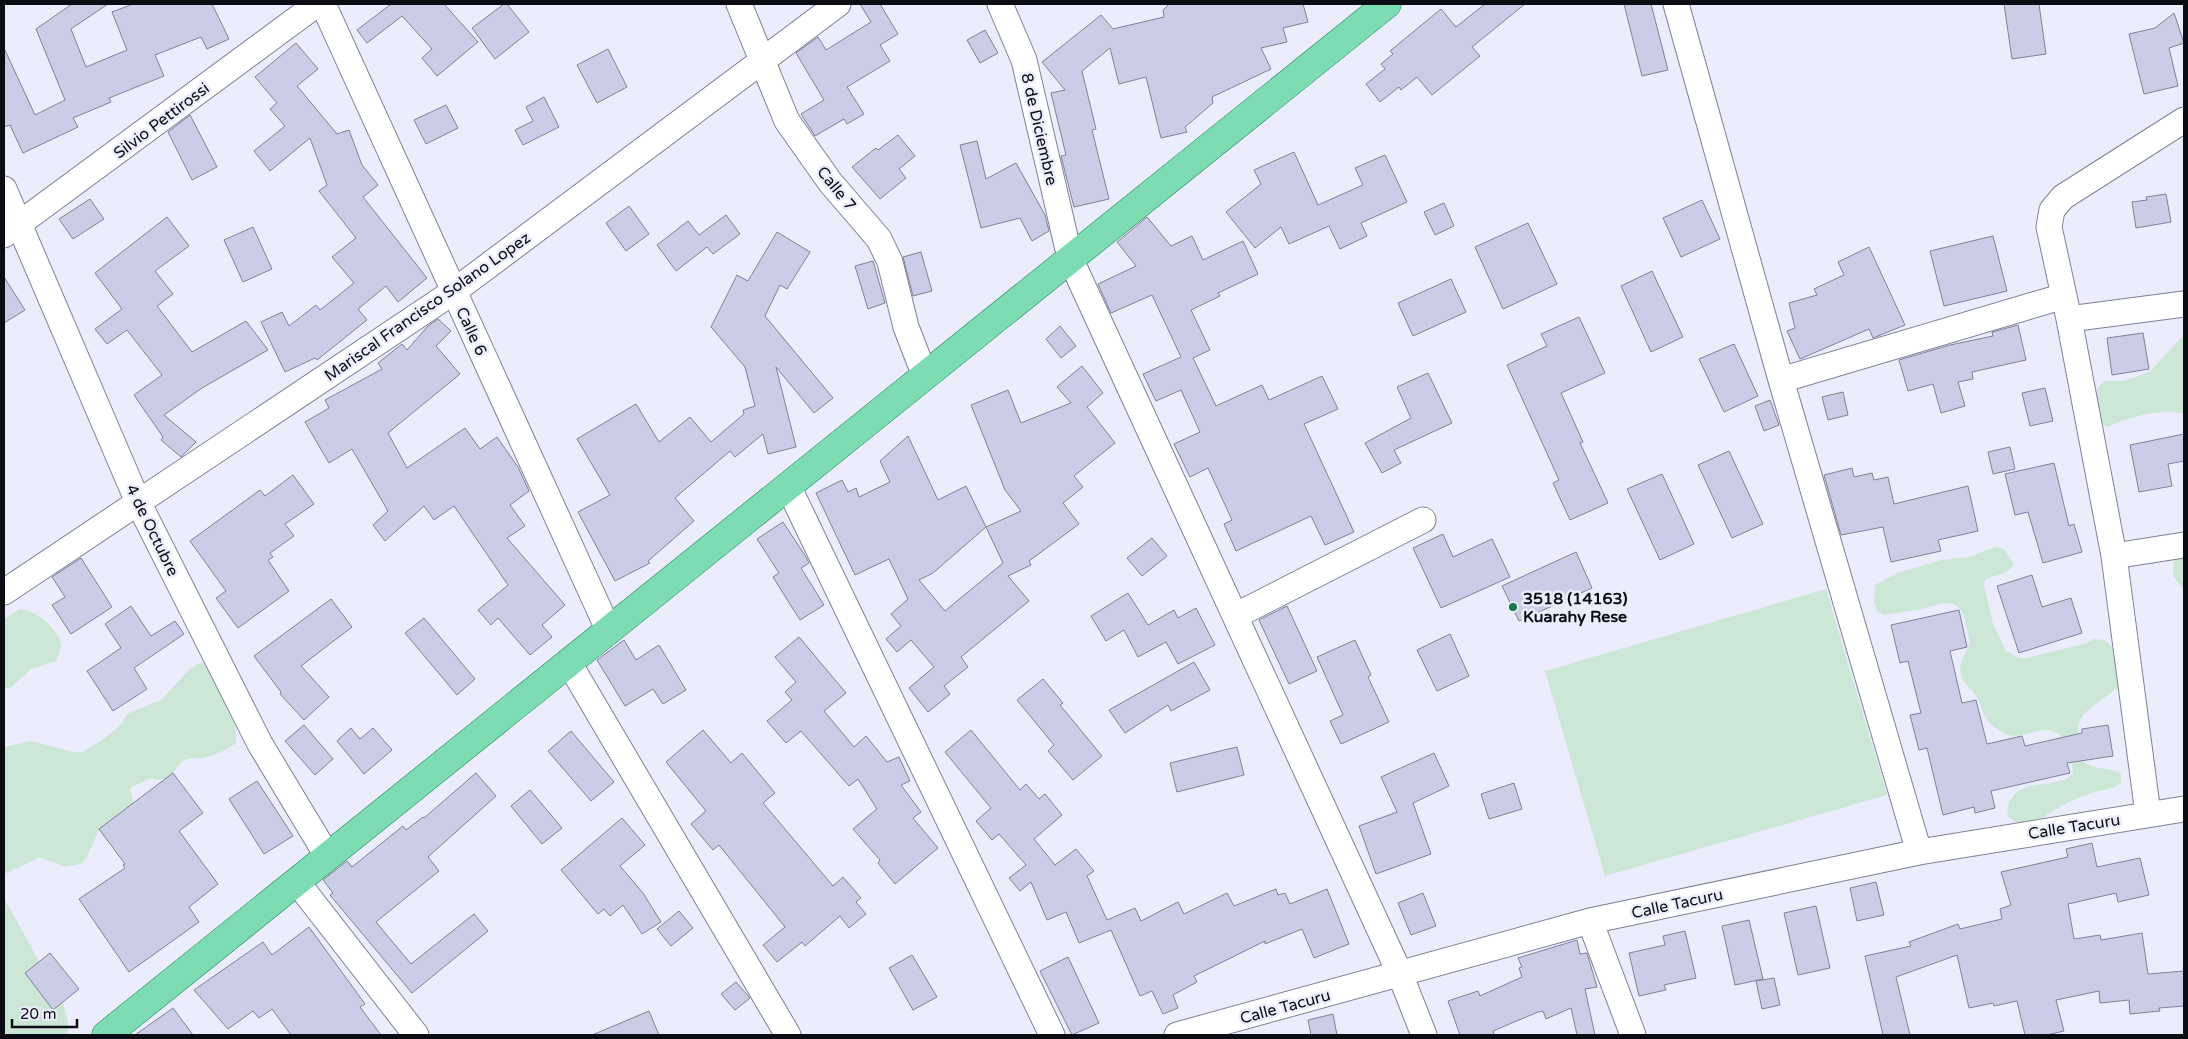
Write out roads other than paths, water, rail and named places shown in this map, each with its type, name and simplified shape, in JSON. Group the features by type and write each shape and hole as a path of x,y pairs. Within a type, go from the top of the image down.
{"main road":[{"path":"106,1035 925,376 1379,7"}],"street":[{"name":"Silvio Pettirossi","path":"12,230 317,4"},
{"name":"Calle 6","path":"323,4 609,631"},
{"name":"Calle 7","path":"739,4 788,121 830,182 879,239 890,262 906,327 925,376"},
{"name":"Mariscal Francisco Solano Lopez","path":"4,592 453,292 838,4"},
{"name":"8 de Diciembre","path":"1000,4 1024,60 1070,258 1400,974 1424,1035"},
{"path":"1676,4 1781,380 1919,852"},
{"path":"2148,814 2114,556 2067,307 2049,227 2052,210 2063,197 2184,120"},
{"name":"4 de Octubre","path":"4,189 12,230 138,502 260,744 328,857"},
{"path":"1781,380 2067,307 2184,304"},
{"path":"788,486 1052,1035"},
{"path":"1235,616 1423,520"},
{"path":"2114,556 2184,546"},
{"path":"569,663 788,1035"},
{"name":"Calle Tacuru","path":"1178,1035 1590,921 1919,852 2148,814 2184,810"},
{"path":"297,882 416,1035"},
{"path":"1590,921 1632,1035"}],"place":[{"name":"3518 (14163) Kuarahy Rese","path":"1513,607"}]}
